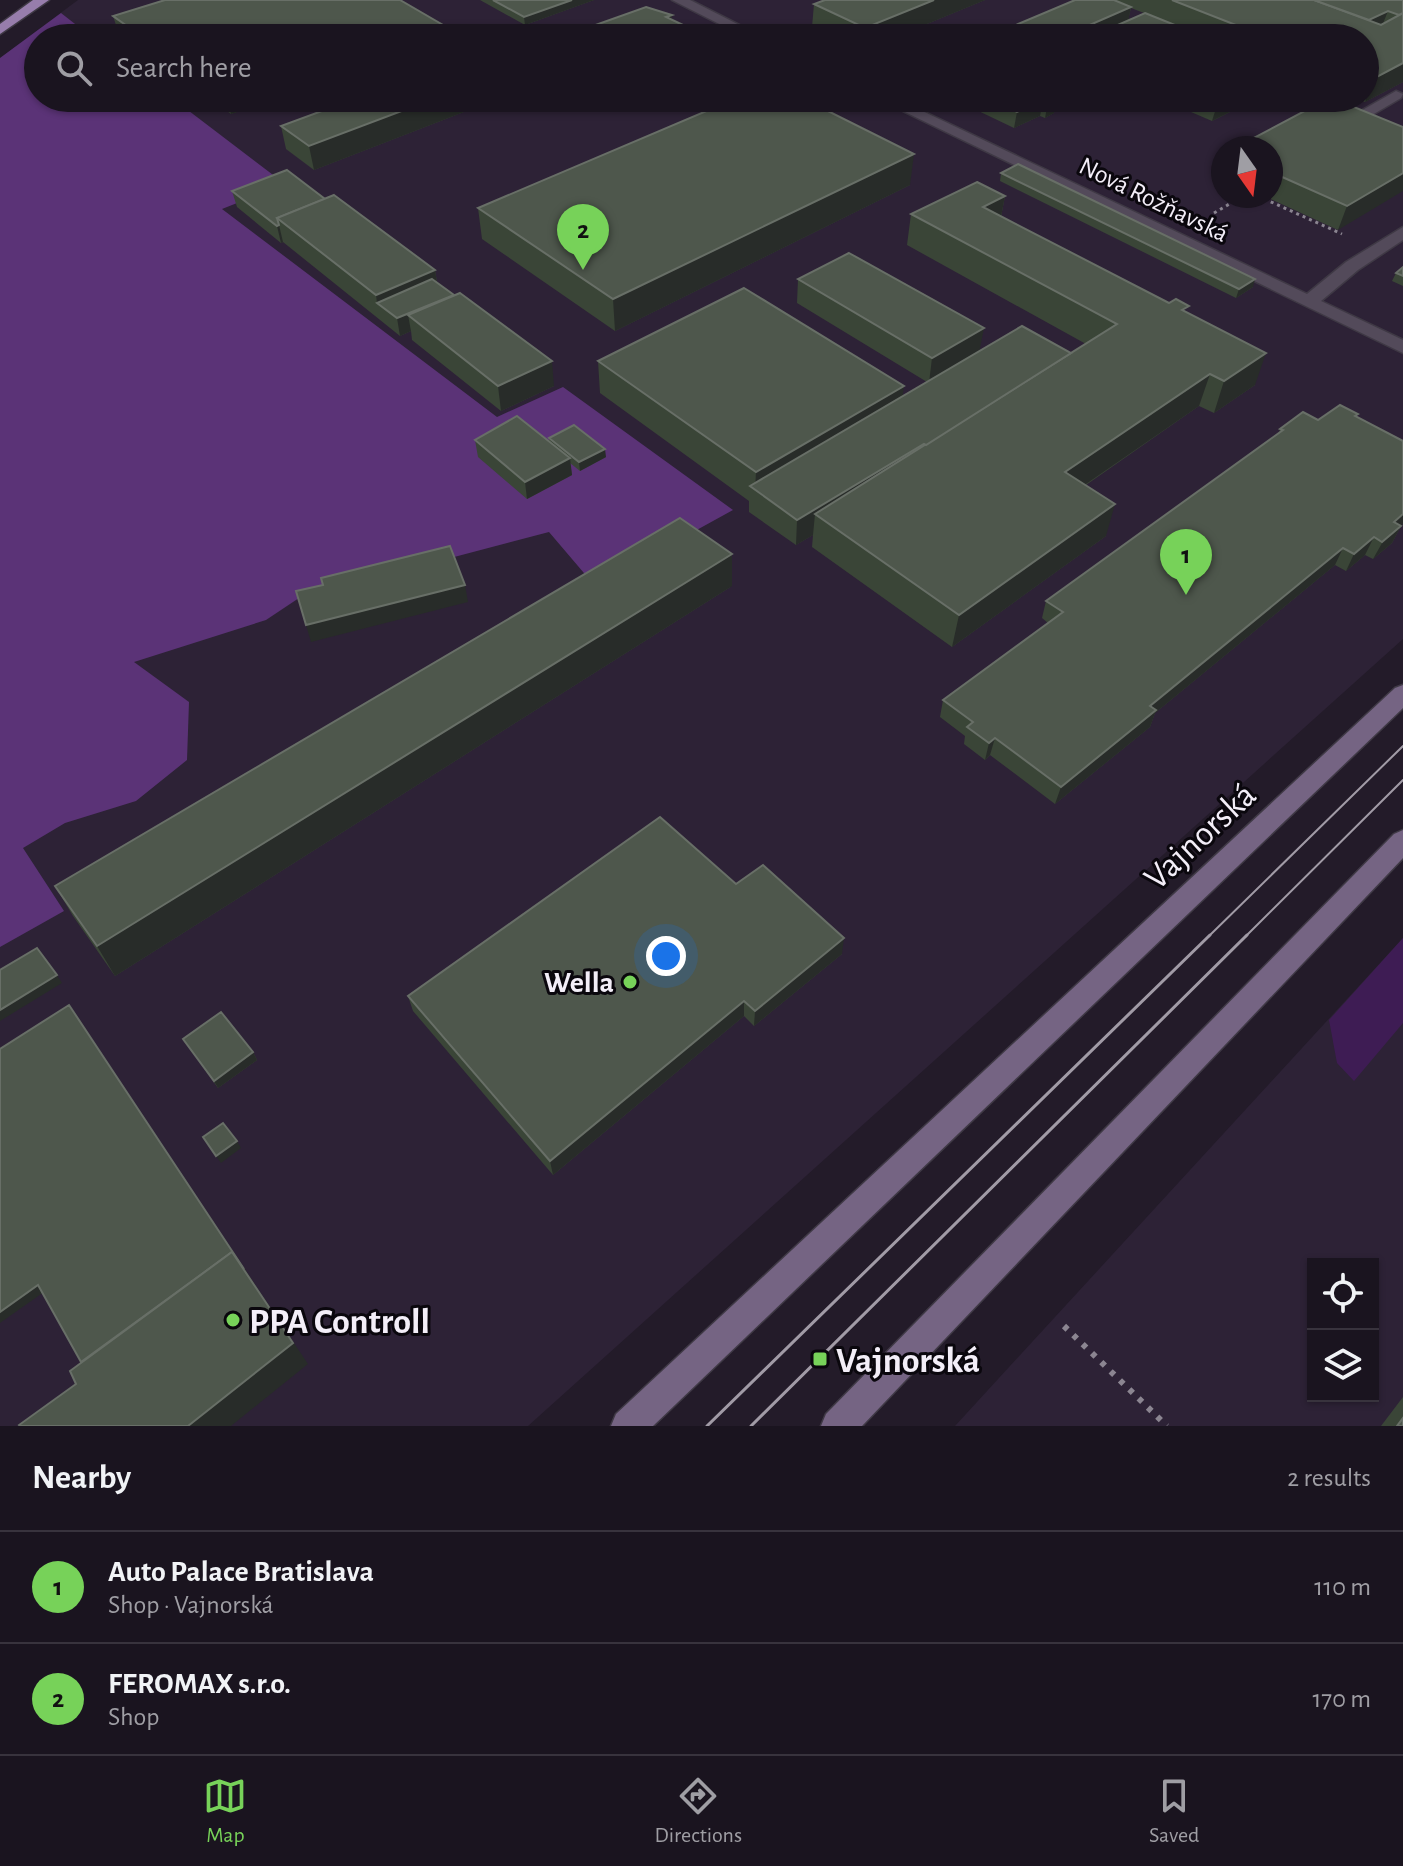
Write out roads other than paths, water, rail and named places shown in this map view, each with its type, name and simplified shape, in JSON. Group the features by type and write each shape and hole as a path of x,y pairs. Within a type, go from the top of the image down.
{"main road":[{"path":"0,30 42,0"},
{"name":"Vajnorská","path":"628,1426 1403,694"},
{"path":"838,1426 1403,841"}],"lane":[{"path":"679,0 729,24"},
{"path":"1379,105 1396,95"},
{"name":"Nová Rožňavská","path":"912,112 1403,347"},
{"path":"1367,112 1358,117 1364,125 1403,141"},
{"path":"1309,302 1352,266 1403,232"}],"tram line":[{"path":"1208,937 1403,746"},
{"path":"1245,937 1403,780"},
{"path":"707,1426 1210,935"},
{"path":"751,1426 1247,935"}],"place":[{"name":"FEROMAX s.r.o.","path":"583,270"},
{"name":"Auto Palace Bratislava","path":"1186,595"},
{"name":"Wella","path":"630,982"},
{"name":"PPA Controll","path":"233,1320"},
{"name":"Vajnorská","path":"820,1359"}]}
